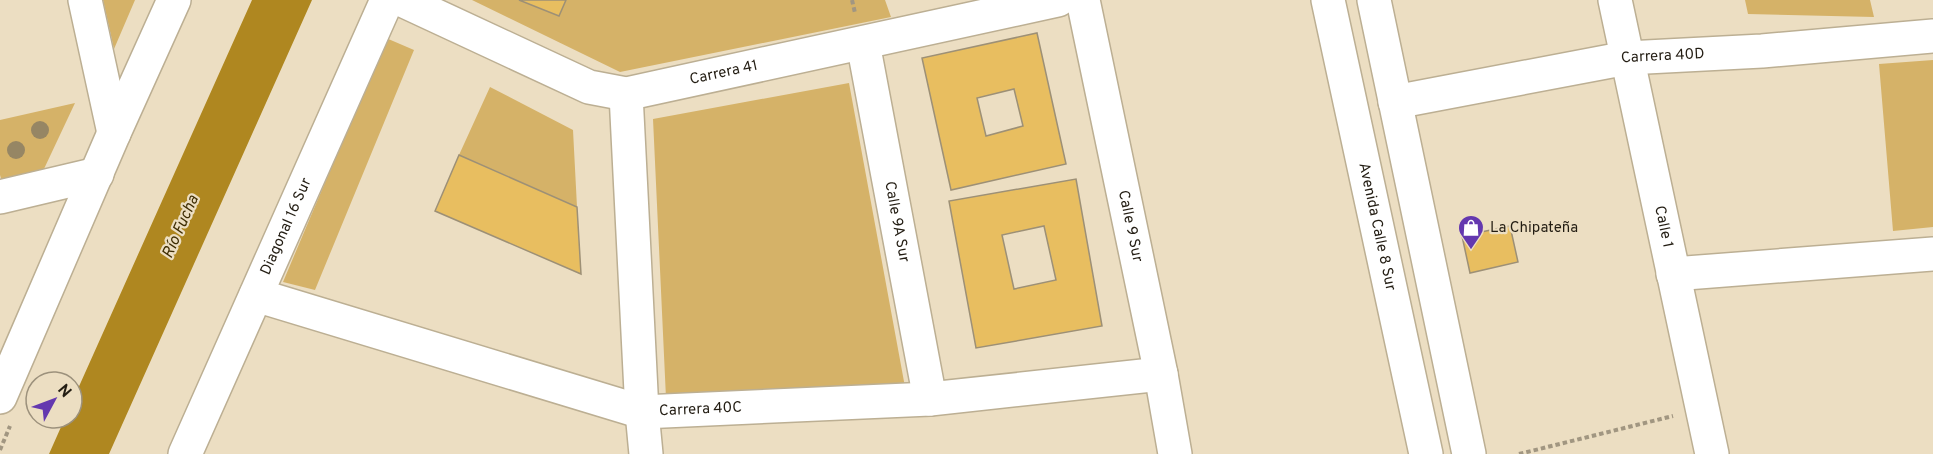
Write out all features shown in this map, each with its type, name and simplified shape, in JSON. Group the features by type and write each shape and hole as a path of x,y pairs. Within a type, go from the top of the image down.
{"street":[{"path":"85,0 114,133"},
{"path":"0,397 174,0"},
{"name":"Diagonal 16 Sur","path":"184,454 387,0"},
{"name":"Carrera 41","path":"402,0 589,87 626,94 1058,0"},
{"name":"Calle 9 Sur","path":"1083,0 1161,374 1175,454"},
{"name":"Avenida Calle 8 Sur","path":"1328,0 1426,454"},
{"path":"1374,0 1469,454"},
{"name":"Calle 1","path":"1615,0 1712,454"},
{"name":"Carrera 40D","path":"1395,102 1628,58 1762,51 1933,36"},
{"name":"Calle 9A Sur","path":"863,43 930,399"},
{"path":"626,94 646,454"},
{"path":"0,197 97,174"},
{"path":"1673,274 1933,254"},
{"name":"Carrera 40C","path":"256,295 642,412 930,399 1161,374"}],"path":[{"path":"1520,454 1702,409"}],"shaded area":[{"path":"103,0 135,0 114,49"},
{"path":"472,0 885,0 891,17 620,72"},
{"path":"1745,0 1870,0 1874,17 1748,14"},
{"path":"386,38 414,50 315,290 283,282"},
{"path":"1933,60 1933,227 1893,231 1879,64"},
{"path":"849,83 905,387 666,398 653,119"},
{"path":"490,87 573,130 577,207 459,155"},
{"path":"75,103 43,171 2,182 0,120"}],"water":[{"name":"Río Fucha","path":"252,0 312,0 109,454 49,454 60,430 84,430 84,375"}],"building":[{"path":"519,0 566,0 559,16"},
{"path":"1037,33 1066,164 951,190 922,58","holes":["1014,89 1023,126 986,136 977,98"]},
{"path":"459,155 577,207 581,274 435,211"},
{"path":"1076,179 1102,326 976,348 949,201","holes":["1044,226 1056,280 1014,289 1002,235"]},
{"path":"1510,226 1518,262 1470,273 1462,236"}],"place":[{"name":"La Chipateña","path":"1471,251"}]}
